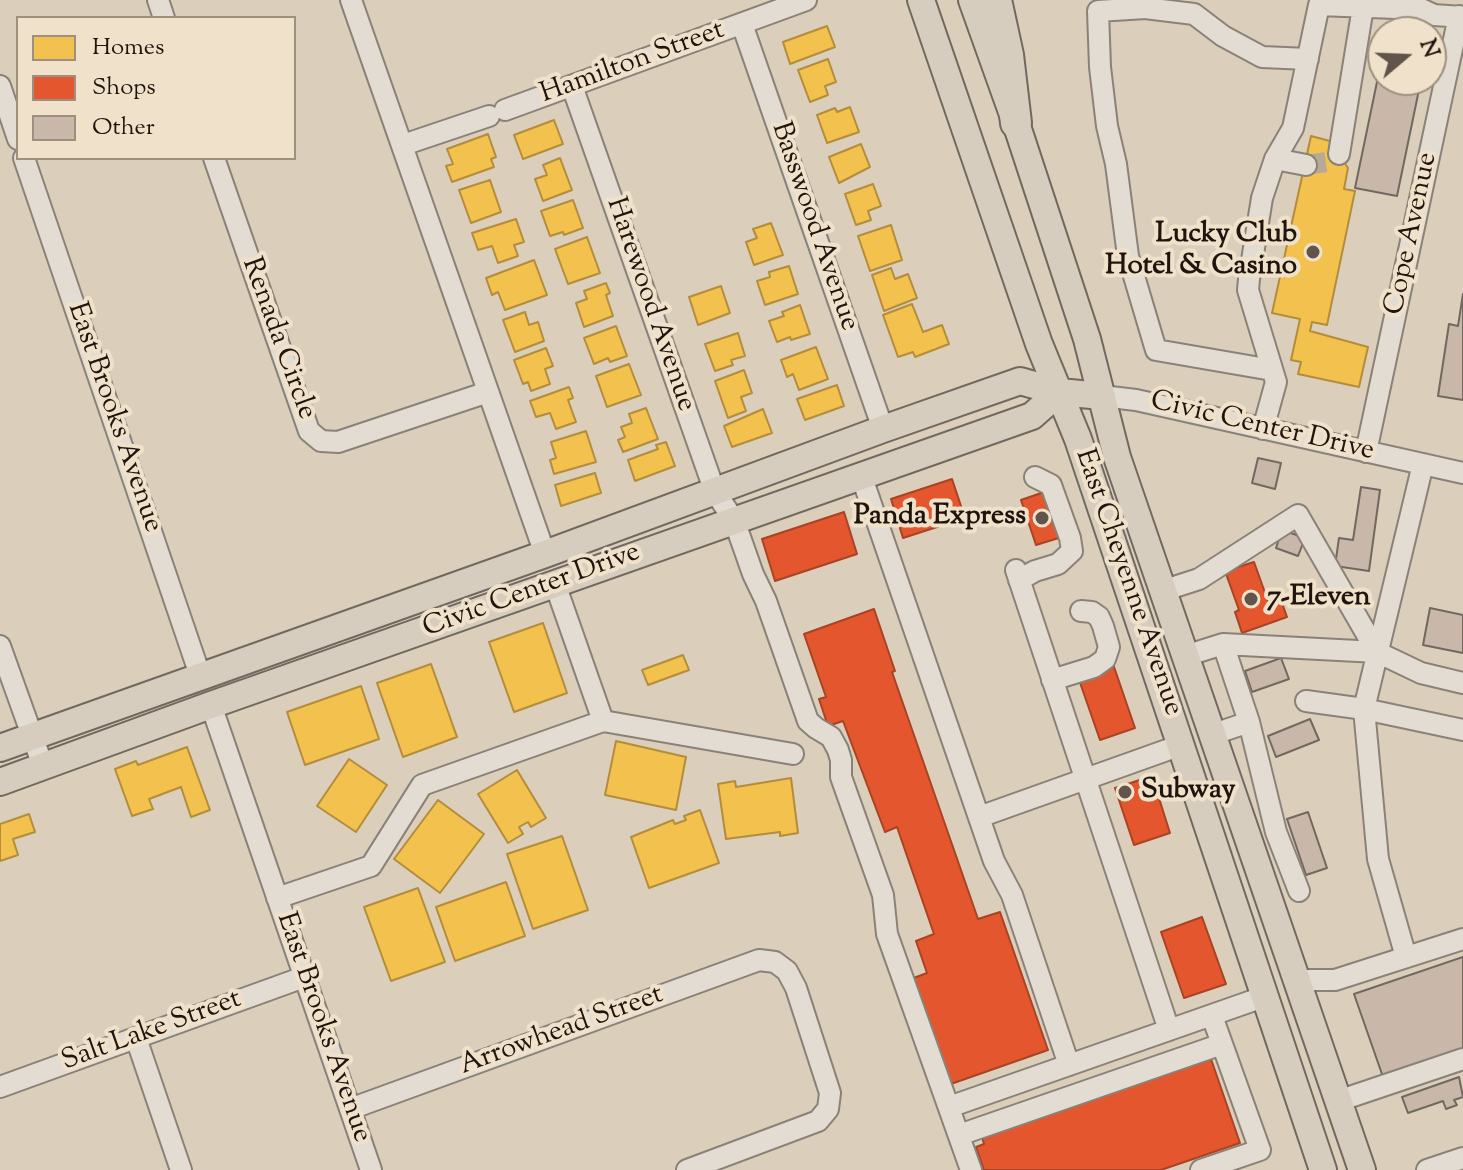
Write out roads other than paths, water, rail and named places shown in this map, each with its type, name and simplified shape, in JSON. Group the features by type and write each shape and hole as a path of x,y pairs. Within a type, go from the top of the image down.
{"highway":[{"path":"996,0 1008,55 1016,123"}],"main road":[{"name":"East Cheyenne Avenue","path":"921,0 1039,344 1078,437 1323,1170"},
{"name":"East Cheyenne Avenue","path":"972,0 1087,339 1117,457 1362,1170"},
{"name":"Civic Center Drive","path":"0,748 1020,381 1059,392 1102,396"},
{"name":"Civic Center Drive","path":"0,782 1032,416 1059,392"},
{"path":"555,584 564,565 628,524"},
{"path":"459,618 539,571 545,562 545,554"},
{"path":"1144,634 1196,728 1211,735"},
{"path":"211,705 230,682 281,663 291,645"},
{"path":"163,722 163,709 198,694 202,689 201,678"},
{"path":"1181,745 1204,761 1247,838"},
{"path":"1238,914 1297,980"},
{"path":"1266,996 1278,997 1329,1074"},
{"path":"1293,1081 1303,1086 1313,1099 1341,1170"}],"street":[{"path":"351,0 545,554"},
{"name":"Hamilton Street","path":"403,145 806,0"},
{"path":"1263,429 1276,382 1248,290 1262,198 1275,159 1293,128 1319,5 1421,9 1434,15 1461,16"},
{"path":"1339,154 1363,7"},
{"path":"1272,370 1156,350 1128,256 1116,164 1105,111 1098,11 1145,8 1194,14 1223,36 1262,57 1308,59"},
{"name":"Cope Avenue","path":"1366,452 1461,16"},
{"name":"Basswood Avenue","path":"742,24 883,429"},
{"path":"0,86 16,133"},
{"name":"Harewood Avenue","path":"572,86 715,492 734,520 753,574 772,615 808,721 831,737 838,750 841,777 883,895 887,934 971,1170"},
{"path":"1275,159 1306,165"},
{"name":"East Brooks Avenue","path":"25,160 201,678"},
{"name":"Renada Circle","path":"215,160 309,431 321,441 338,442 488,392"},
{"name":"Civic Center Drive","path":"1102,396 1136,400 1463,473"},
{"path":"1406,957 1378,859 1364,709 1423,464"},
{"path":"861,475 994,861 1012,895 1069,1065"},
{"path":"1035,477 1051,485 1072,551 1058,564 1018,575 1169,1030"},
{"path":"1162,591 1199,579 1298,515 1377,652"},
{"path":"555,584 603,721"},
{"path":"1052,680 1094,667 1105,659 1109,647 1099,617 1092,612 1081,611"},
{"path":"1223,644 1249,722 1276,832 1296,881 1262,883"},
{"path":"1185,656 1223,644 1377,652 1421,673 1463,683"},
{"path":"0,646 43,766"},
{"path":"1306,701 1364,709 1463,730"},
{"name":"East Brooks Avenue","path":"211,705 371,1170"},
{"path":"277,898 371,866 422,785 603,721 793,754"},
{"path":"1211,735 1249,722"},
{"path":"979,817 1181,745"},
{"path":"1247,838 1276,832"},
{"path":"1297,980 1335,980 1463,939"},
{"name":"Arrowhead Street","path":"350,1109 759,960 775,962 787,971 796,988 830,1093 828,1109 818,1121 687,1170"},
{"name":"Salt Lake Street","path":"0,1087 304,977"},
{"path":"949,1107 1266,996"},
{"path":"1201,1170 1260,1150 1212,1016"},
{"path":"136,1038 181,1170"},
{"path":"959,1135 1222,1044"},
{"path":"1338,1101 1463,1059"},
{"path":"1427,1170 1463,1158"}],"tunnel":[{"path":"1306,165 1334,161 1339,154"}],"place":[{"name":"Lucky Club Hotel & Casino","path":"1313,252"},
{"name":"Panda Express","path":"1042,518"},
{"name":"7-Eleven","path":"1251,599"},
{"name":"Subway","path":"1125,792"}]}
